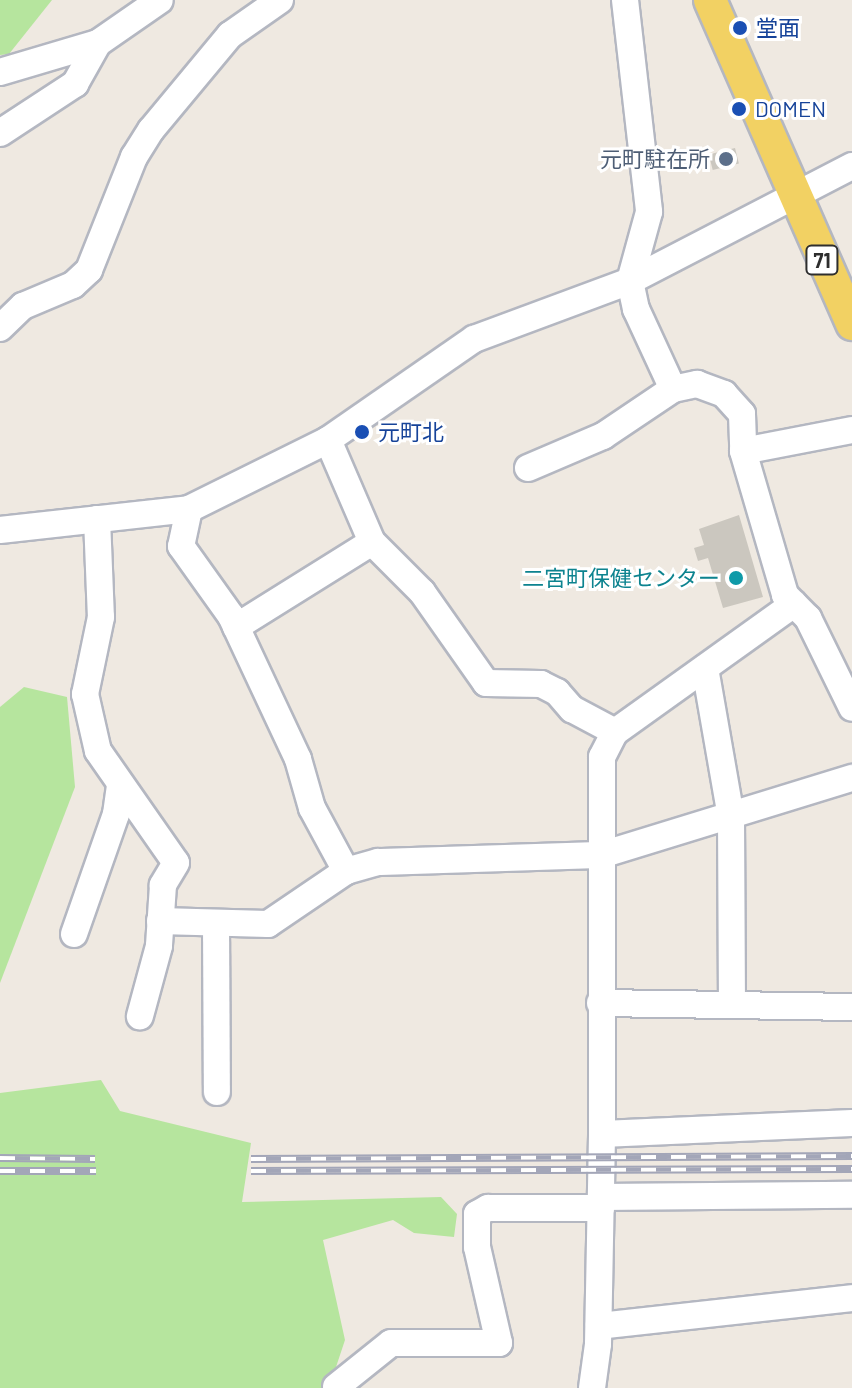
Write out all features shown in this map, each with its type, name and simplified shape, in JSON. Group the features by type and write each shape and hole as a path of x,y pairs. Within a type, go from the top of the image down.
{"main road":[{"name":"71","path":"710,0 791,196 852,324"}],"street":[{"path":"0,72 98,43 160,0"},
{"path":"625,0 649,212 630,281 644,335 673,389"},
{"path":"0,328 23,306 73,285 89,270 134,157 151,130 230,35 265,4"},
{"path":"0,133 47,107 75,84 98,43"},
{"path":"0,530 189,509 328,440 474,339 630,281 852,166"},
{"path":"528,468 603,436 673,389 697,384 724,394 742,414 743,451 785,595 808,618 852,708"},
{"path":"743,451 852,430"},
{"path":"328,440 372,542 422,592 486,683 541,684 557,692 572,709 615,732"},
{"path":"189,509 181,546 236,627 298,759 312,808 346,871"},
{"path":"97,519 101,617 85,694 98,751 176,863 163,885 160,921 140,1016"},
{"path":"236,627 372,542"},
{"path":"592,1388 599,1326 601,1203 602,757 615,732 794,604"},
{"path":"705,668 731,817 732,1005"},
{"path":"160,921 268,924 346,871 378,862 601,855 852,778"},
{"path":"74,934 116,814 120,786"},
{"path":"216,923 217,1092"},
{"path":"600,1003 852,1007"},
{"path":"602,1134 852,1123"},
{"path":"336,1387 391,1343 499,1343 477,1247 477,1214 488,1208 852,1195"},
{"path":"599,1326 852,1298"}],"green space":[{"path":"0,0 52,0 9,54 0,55"},
{"path":"24,687 67,697 75,787 0,983 0,707"},
{"path":"101,1080 120,1111 251,1143 242,1202 441,1197 457,1214 454,1237 414,1233 393,1220 323,1240 345,1340 329,1388 0,1388 0,1093"}],"building":[{"name":"元町駐在所","path":"735,148 739,164 713,170 709,155"},
{"name":"二宮町保健センター","path":"739,515 763,597 723,608 708,558 698,561 694,548 704,545 699,529"}],"railway":[{"path":"251,1159 852,1156"},
{"path":"0,1158 95,1159"},
{"path":"251,1171 852,1169"},
{"path":"0,1171 96,1171"}],"place":[{"name":"堂面","path":"740,28"},
{"name":"DOMEN","path":"739,109"},
{"name":"元町駐在所","path":"726,159"},
{"name":"元町北","path":"362,432"},
{"name":"二宮町保健センター","path":"736,578"}]}
